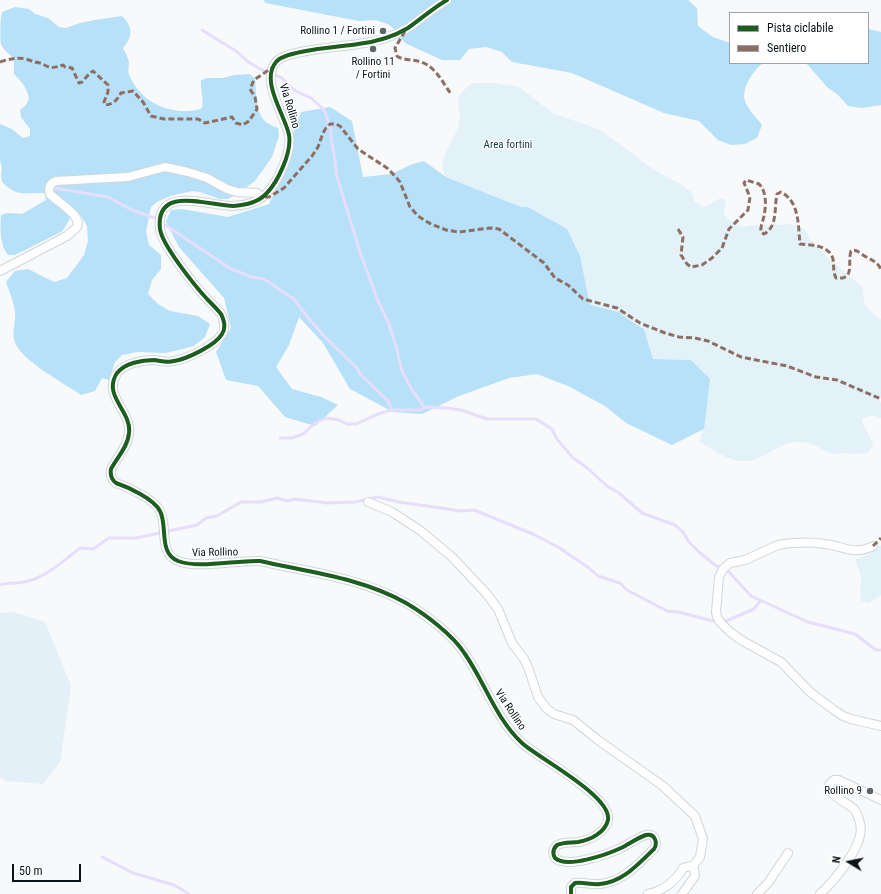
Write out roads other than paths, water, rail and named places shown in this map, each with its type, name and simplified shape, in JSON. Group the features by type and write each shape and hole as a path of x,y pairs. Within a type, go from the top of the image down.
{"street":[{"name":"Via Rollino","path":"447,0 407,28 394,35 372,42 285,56 276,62 271,73 271,78 278,108 286,126 289,142 284,164 273,185 254,203 233,206 192,200 169,204 162,212 160,225 162,238 196,286 220,314 224,326 223,333 211,345 192,355 174,361 152,360 126,365 118,372 114,378 112,389 114,396 127,420 130,431 128,440 111,469 111,477 116,483 142,496 156,506 160,511 164,541 168,552 176,560 206,564 251,561 260,562 357,583 405,602 429,618 464,652 494,704 514,734 531,750 564,771 585,788 606,809 608,819 604,828 600,832 583,841 557,844 553,849 555,858 563,862 592,858 620,849 646,835 655,839 657,844 654,849 628,873 618,880 610,883 575,883 571,887 571,894"},
{"path":"0,271 67,236 77,228 78,222 76,216 50,194 50,185 56,181 128,177 165,167 207,178 227,189 237,192 257,193 262,197"},
{"path":"368,502 392,512 421,530 452,557 486,593 498,609 512,643 528,667 538,698 547,709 554,714 574,720 598,740 663,786 695,816 703,838 700,857 692,867"},
{"path":"873,546 866,550 855,551 825,544 782,544 745,560 730,563 723,568 720,576 716,612 720,622 730,632 740,640 782,662 810,692 834,710 851,719 881,726"},
{"path":"820,894 833,881 847,862 860,839 861,833 860,822 853,809 831,793 829,788 830,783 834,780 840,780 881,800"},
{"path":"757,894 768,883 788,853"},
{"path":"648,894 665,888 677,877 685,866 692,867"},
{"path":"682,894 695,876 695,871 692,867"}],"waterway":[{"path":"202,30 236,51 247,61 260,69 282,78 296,91 311,98 325,112 331,130 337,177 360,252 378,301 389,324 402,371 412,390 425,408"},
{"path":"55,188 108,197 132,210 155,218 231,269 252,277 264,279 294,299 327,339 388,401 392,410"},
{"path":"280,438 292,438 303,434 315,423 326,418 339,420 347,424 356,424 378,414 392,410 421,410 426,407 461,410 487,419 536,419 552,429 557,439 573,458 586,467 607,486 619,493 642,513 675,525 683,532 689,542 699,552 715,565 729,572 751,596 808,622 855,634 876,650 881,650"},
{"path":"0,585 24,582 39,577 54,568 80,548 93,549 109,538 136,538 197,525 206,518 217,516 241,502 261,502 277,498 287,501 294,499 327,503 355,502 378,497 399,502 461,511 474,510 533,534 558,547 598,576 620,583 627,590 667,611 678,612 713,621 726,621 754,609 760,601"},
{"path":"102,857 133,873 174,885 189,894"}],"place":[{"name":"Rollino 1 / Fortini","path":"383,31"},
{"name":"Rollino 11 / Fortini","path":"373,49"},
{"name":"Rollino 9","path":"870,791"}],"park label":[{"name":"Area fortini","path":"508,145"}]}
